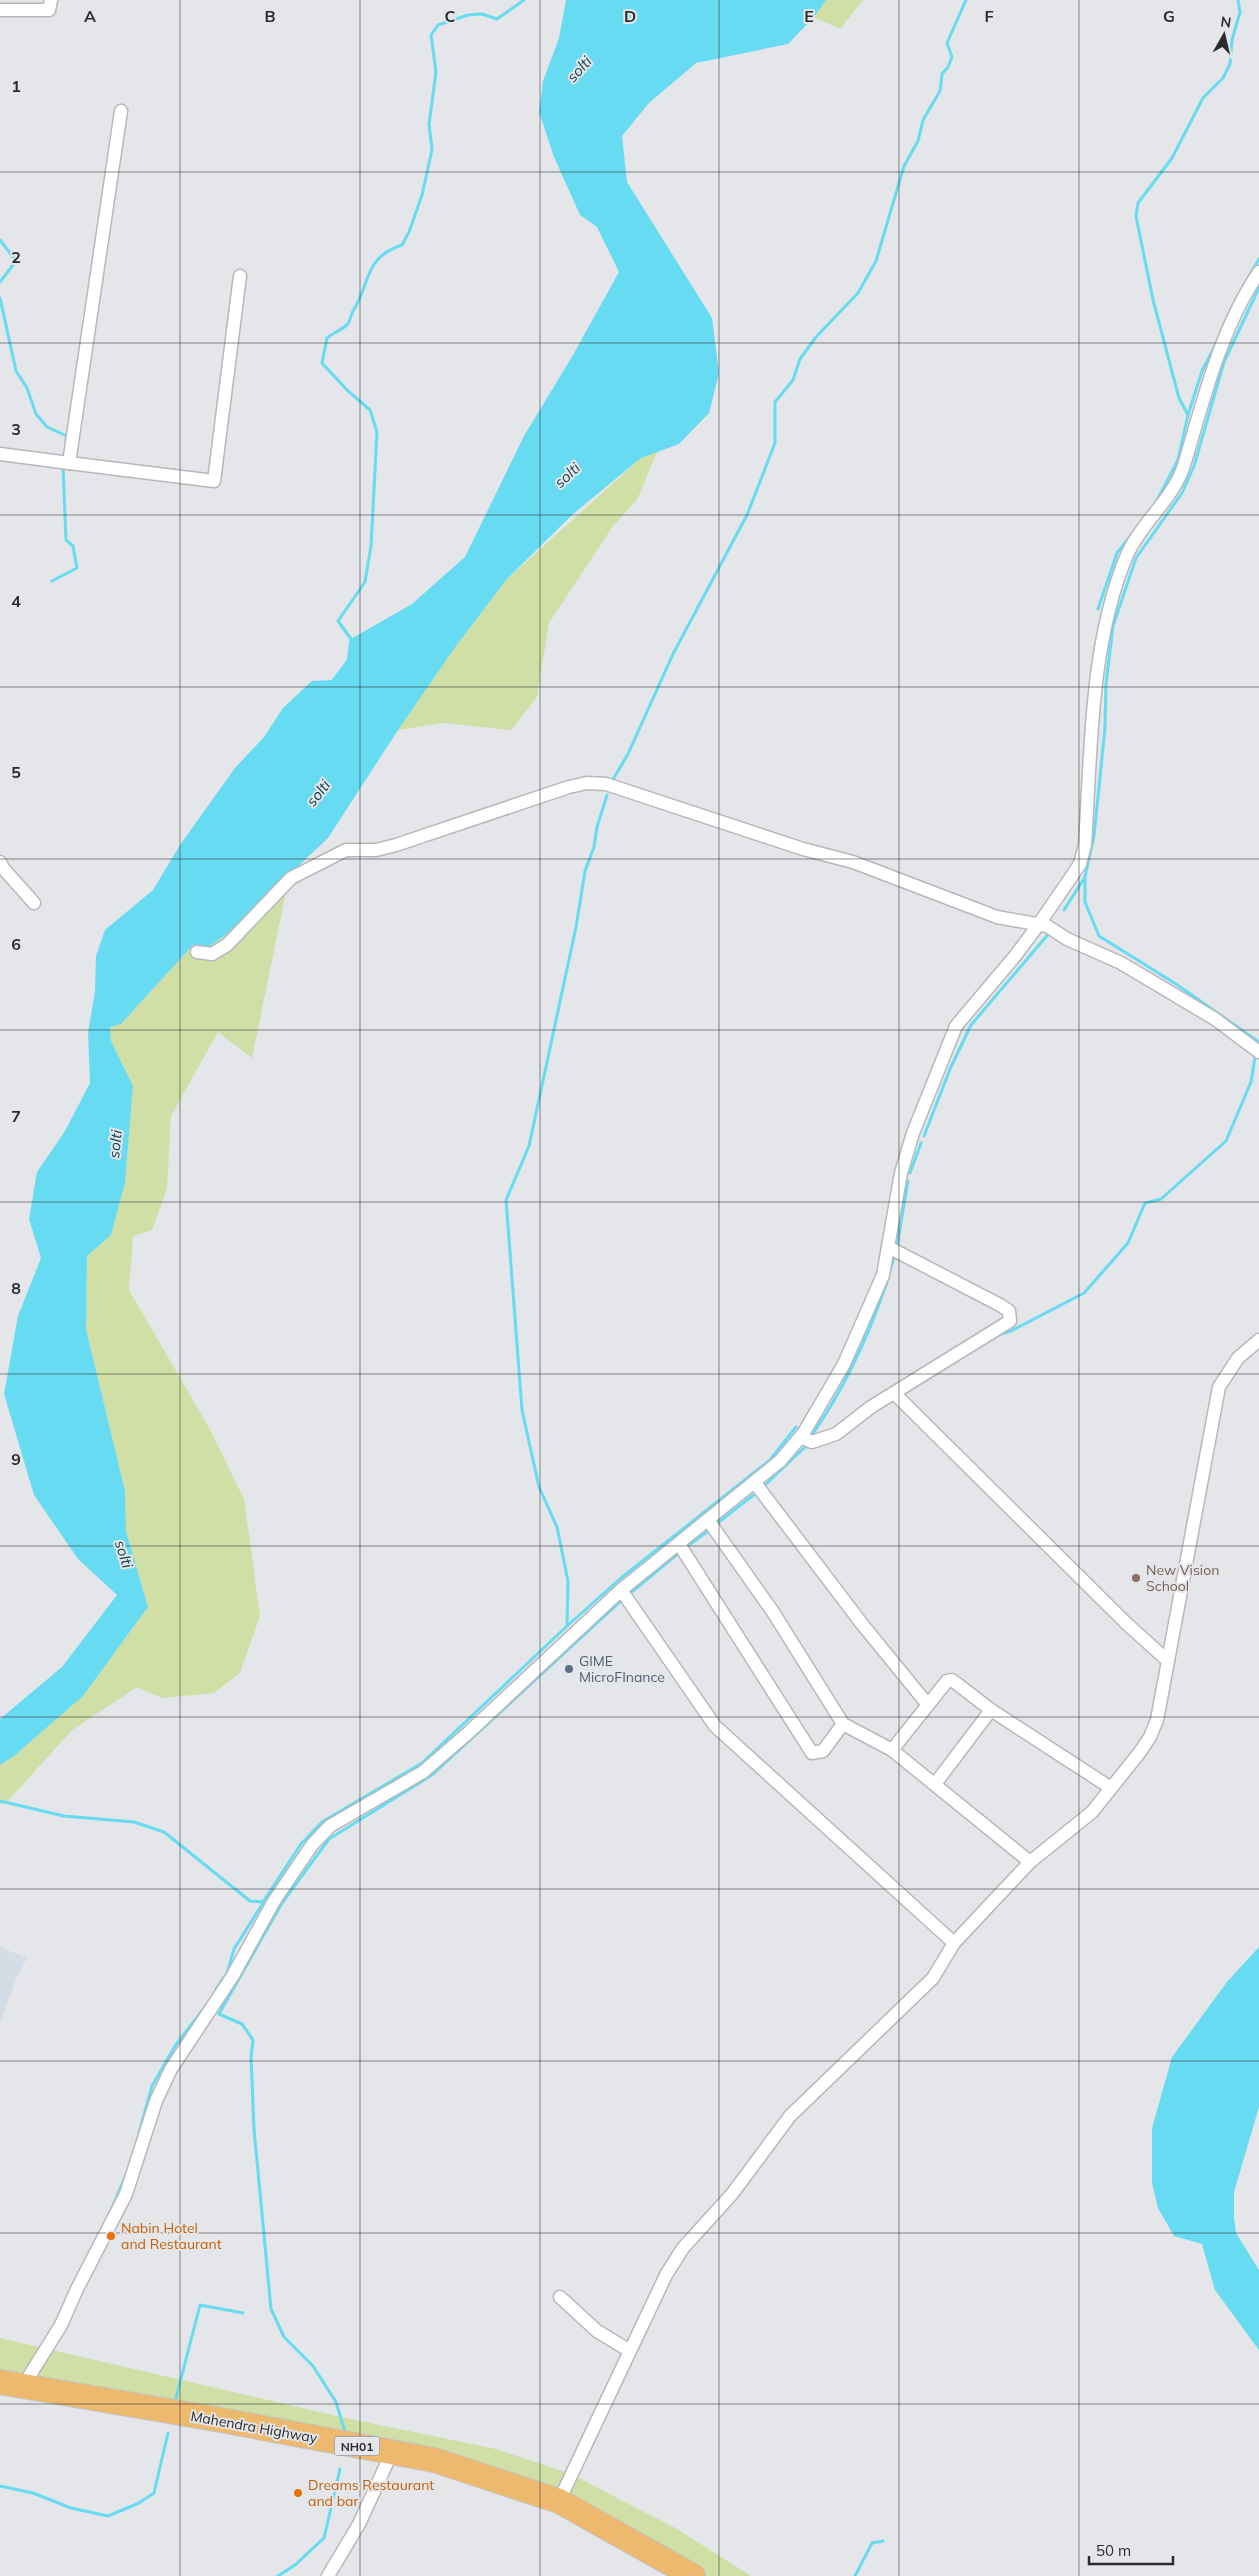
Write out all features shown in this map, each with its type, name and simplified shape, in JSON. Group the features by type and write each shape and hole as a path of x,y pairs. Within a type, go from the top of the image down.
{"highway":[{"name":"Mahendra Highway","path":"0,2382 434,2460 560,2501 693,2576"}],"street":[{"path":"0,10 49,10 51,0"},
{"path":"68,464 121,111"},
{"path":"23,2386 61,2325 77,2289 126,2194 156,2101 172,2069 232,1977 274,1901 312,1845 330,1826 423,1772 468,1734 621,1590 780,1461 801,1437 844,1364 883,1275 901,1173 913,1133 956,1026 1015,956 1080,864 1085,845 1096,688 1110,606 1128,553 1174,486 1185,463 1217,358 1259,272"},
{"path":"0,454 214,481 240,276"},
{"path":"197,952 212,954 227,945 291,878 346,850 376,850 396,845 568,787 587,783 606,784 794,846 853,862 997,918 1039,924 1121,963 1215,1019 1259,1052"},
{"path":"1,866 34,903"},
{"path":"801,1437 812,1442 836,1434 871,1407 895,1394 1010,1321 1011,1315 1000,1305 888,1247"},
{"path":"560,2501 666,2275 683,2248 732,2194 790,2116 933,1978 954,1943 1030,1862 1092,1812 1150,1737 1157,1720 1219,1387 1238,1358 1259,1340"},
{"path":"895,1394 1127,1624 1168,1661"},
{"path":"755,1483 850,1609 928,1705"},
{"path":"708,1520 774,1612 843,1724 892,1750 1030,1862"},
{"path":"679,1544 812,1753 823,1752 843,1724"},
{"path":"621,1590 715,1726 954,1943"},
{"path":"892,1750 947,1681 952,1680 991,1710 1112,1788"},
{"path":"935,1784 991,1710"},
{"path":"560,2297 597,2331 630,2351"},
{"path":"328,2576 360,2524 392,2452"}],"shaded area":[{"path":"0,1947 27,1958 16,1979 0,2024"}],"green space":[{"path":"826,0 863,0 840,29 814,17"},
{"path":"657,452 637,500 613,526 549,623 537,697 511,730 443,723 398,730 456,646 506,580 641,458"},
{"path":"289,877 252,1058 218,1032 171,1116 167,1189 152,1230 133,1236 129,1290 208,1426 244,1499 260,1616 240,1673 214,1693 162,1698 137,1687 72,1730 7,1802 0,1804 0,1765 14,1756 83,1696 148,1607 126,1531 125,1491 86,1329 87,1256 111,1235 125,1183 133,1086 111,1041 110,1027 121,1024 193,945 208,947"},
{"path":"0,2338 341,2417 496,2449 571,2474 677,2529 751,2576 693,2576 596,2521 434,2460 0,2382"}],"water":[{"name":"solti","path":"566,0 826,0 814,17 788,44 696,63 649,103 622,136 627,182 712,318 719,373 709,413 679,444 641,458 573,514 506,580 456,646 398,730 328,838 223,937 208,947 193,945 121,1024 110,1027 111,1041 133,1086 125,1183 111,1235 87,1256 86,1329 125,1491 126,1531 148,1607 83,1696 14,1756 0,1765 0,1719 62,1667 117,1595 78,1559 34,1495 4,1394 18,1316 41,1258 29,1219 37,1172 65,1131 90,1083 88,1033 95,991 96,956 105,930 153,890 180,845 235,768 264,737 283,708 312,681 335,680 348,661 351,639 412,604 465,557 524,436 573,355 619,272 597,227 580,215 554,157 539,112 543,81 559,38"},
{"path":"1259,1947 1259,2107 1234,2192 1234,2218 1236,2233 1259,2270 1259,2350 1215,2290 1202,2244 1174,2236 1158,2208 1152,2183 1152,2128 1172,2057 1227,1982"}],"waterway":[{"path":"332,682 348,661 351,639 338,621 365,582 371,546 377,432 370,410 347,390 322,363 327,338 348,324 374,264 389,250 402,245 409,232 422,195 432,150 429,124 436,72 431,35 438,25 468,15 482,14 497,19 524,0"},
{"path":"612,781 628,754 673,654 747,515 775,443 775,402 793,380 800,359 816,337 858,293 876,261 904,166 918,141 923,120 940,91 942,74 948,67 952,57 947,43 966,0"},
{"path":"1156,502 1178,460 1188,415 1179,398 1153,300 1136,216 1138,203 1172,158 1203,98 1223,78 1230,64 1232,40 1240,12 1238,0"},
{"path":"0,240 16,261 0,282"},
{"path":"1242,289 1259,259"},
{"path":"1064,910 1085,877 1094,836 1105,728 1106,684 1113,626 1136,558 1182,493 1194,466 1224,362 1259,288"},
{"path":"0,298 16,371 27,388 36,414 47,427 67,436 66,440"},
{"path":"1188,415 1202,371 1217,342"},
{"path":"52,581 77,568 73,546 66,540 63,466"},
{"path":"1098,609 1117,553 1133,533"},
{"path":"0,1801 64,1816 134,1822 164,1832 250,1901 263,1902 301,1844 322,1822 422,1763 567,1626 568,1581 557,1527 539,1487 522,1410 506,1200 529,1146 576,927 585,871 594,847 597,827 607,795"},
{"path":"1085,877 1085,902 1099,936 1176,984 1259,1042"},
{"path":"924,1136 950,1069 971,1025 1051,931"},
{"path":"998,1335 1011,1331 1084,1293 1128,1243 1145,1203 1161,1199 1226,1141 1251,1082 1255,1057"},
{"path":"910,1173 921,1143"},
{"path":"897,1246 908,1181"},
{"path":"889,1273 895,1255"},
{"path":"812,1435 835,1399 855,1361 887,1282"},
{"path":"567,1626 621,1578 770,1460 796,1427"},
{"path":"763,1487 805,1447 810,1447"},
{"path":"715,1525 756,1493"},
{"path":"686,1547 711,1529"},
{"path":"628,1595 680,1552"},
{"path":"346,2435 336,2402 313,2366 284,2337 271,2309 254,2129 251,2057 253,2040 242,2024 219,2014 282,1903 329,1839 432,1775 623,1599"},
{"path":"216,1989 227,1973 234,1949 263,1903"},
{"path":"139,2133 152,2086 175,2046 205,2007"},
{"path":"112,2208 125,2177"},
{"path":"175,2402 200,2305 243,2313"},
{"path":"0,2486 33,2493 71,2508 108,2516 139,2503 154,2493 168,2433"},
{"path":"278,2576 295,2565 324,2538 340,2469"},
{"path":"855,2576 872,2543 883,2541"}],"place":[{"name":"New Vision School","path":"1136,1578"},
{"name":"GIME MicroFInance","path":"569,1669"},
{"name":"Nabin Hotel and Restaurant","path":"111,2236"},
{"name":"Dreams Restaurant and bar","path":"298,2493"}]}
